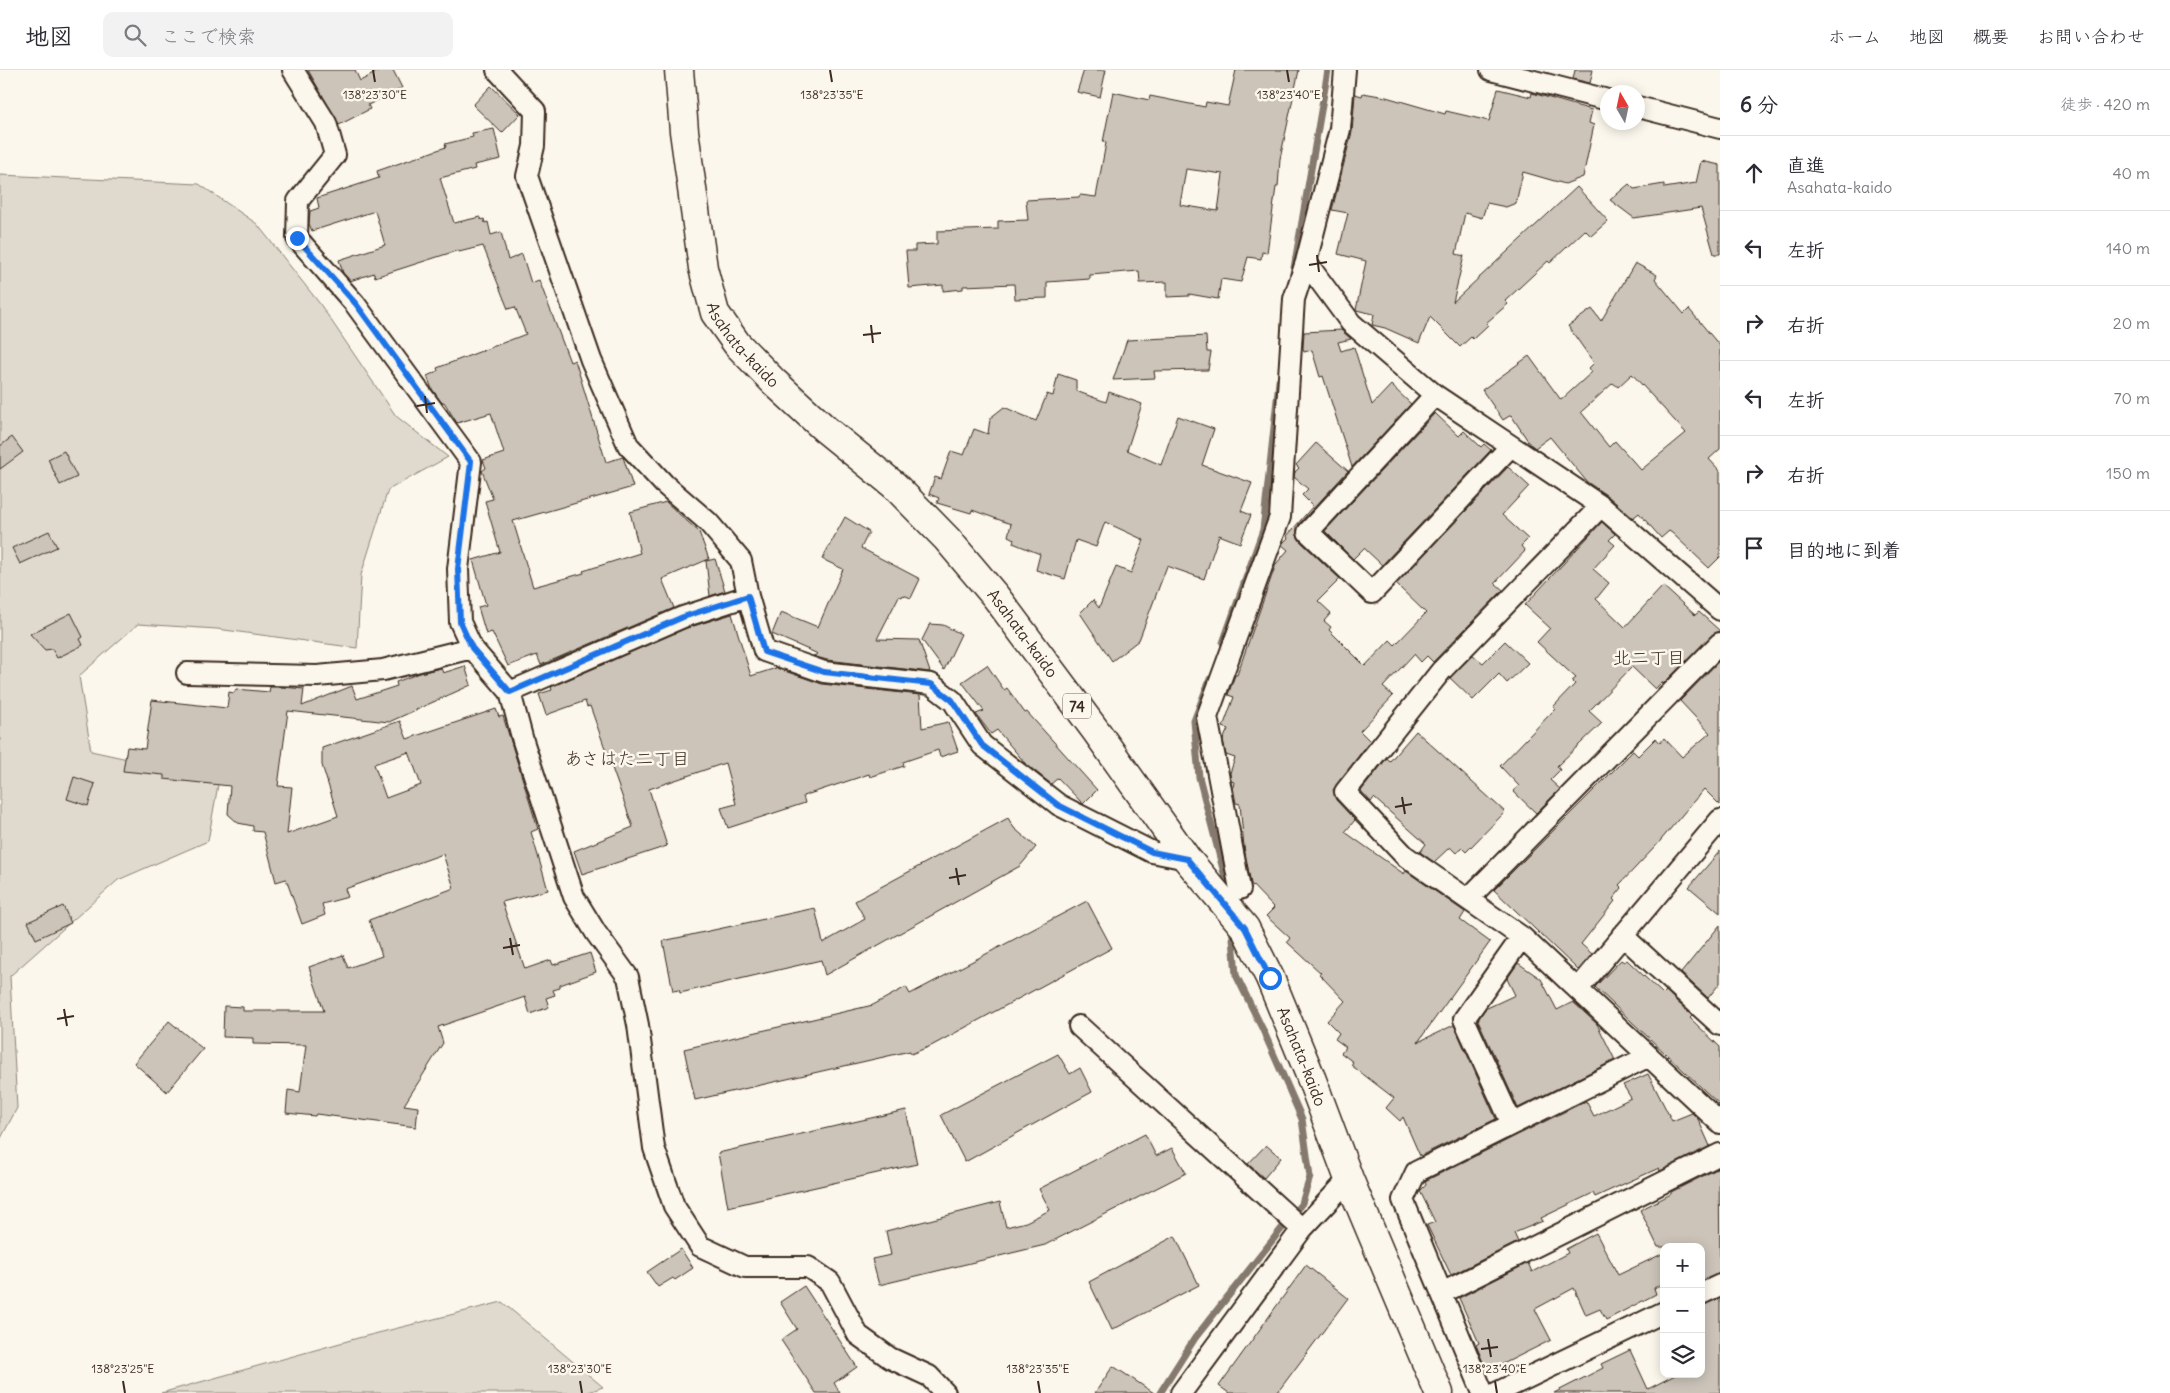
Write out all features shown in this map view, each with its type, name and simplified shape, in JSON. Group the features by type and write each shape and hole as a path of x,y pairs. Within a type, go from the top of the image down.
{"main road":[{"name":"Asahata-kaido","path":"679,70 684,131 703,268 715,313 737,344 774,382 825,429 894,485 947,538 996,597 1043,659 1187,859 1245,928 1270,978 1310,1074 1349,1179 1440,1393"}],"street":[{"path":"293,70 326,123 336,155 298,201 297,238 356,304 471,462 458,569 460,622 472,648 510,692 523,741 574,897 596,934 628,976 638,1025 654,1148 674,1206 700,1246 745,1267 808,1267 830,1282 858,1335 890,1358 929,1376 945,1393"},
{"path":"496,70 535,112 534,146 527,176 591,360 624,437 664,484 708,522 742,561 748,596 764,652 824,672 931,684 952,700 982,745 1058,805 1152,852 1187,859"},
{"path":"1240,889 1207,718 1280,517 1294,299 1306,262 1340,129 1345,70"},
{"path":"1491,70 1600,98"},
{"path":"1645,109 1720,128"},
{"path":"1306,262 1351,323 1435,395 1600,506 1720,610"},
{"path":"1435,395 1308,532 1372,593 1511,446"},
{"path":"1600,506 1441,671 1345,792 1405,856 1522,937 1720,1123"},
{"path":"510,692 683,617 748,596"},
{"path":"1468,899 1720,643"},
{"path":"187,673 317,676 383,670 472,648"},
{"path":"1578,989 1720,820"},
{"path":"1622,936 1719,1022"},
{"path":"1512,1124 1464,1018 1522,937"},
{"path":"1079,1026 1302,1229"},
{"path":"1483,1393 1403,1200 1416,1172 1649,1056"},
{"path":"1442,1293 1720,1154"},
{"path":"1181,1393 1302,1229 1349,1179"},
{"path":"1705,1292 1720,1285"},
{"path":"1496,1393 1660,1314"}],"shaded area":[{"path":"0,175 199,184 257,224 320,304 396,416 448,457 388,490 361,575 357,648 217,629 138,624 79,676 91,751 219,779 208,841 118,880 10,976 17,1108 0,1140"},
{"path":"502,1302 603,1387 586,1393 161,1393 358,1338"}],"building":[{"path":"308,70 355,70 360,81 381,70 393,70 402,88 368,105 370,109 339,125"},
{"path":"1084,70 1106,70 1100,97 1077,92"},
{"path":"1236,70 1299,70 1280,159 1278,187 1276,187 1267,253 1262,252 1261,259 1248,257 1241,282 1221,279 1218,299 1189,294 1189,296 1167,297 1167,282 1140,283 1139,271 1090,275 1090,279 1047,282 1047,298 1015,299 1014,284 963,286 963,289 943,291 943,285 909,288 906,251 915,251 915,245 937,244 937,231 998,229 998,221 1028,220 1026,200 1079,197 1080,195 1096,197 1106,143 1103,142 1113,92 1149,100 1150,96 1205,107 1206,102 1228,106","holes":["1186,169 1223,174 1218,211 1180,205"]},
{"path":"1575,70 1593,70 1590,83 1573,79"},
{"path":"491,86 520,114 502,133 473,105"},
{"path":"1498,89 1531,97 1532,93 1592,110 1589,123 1594,125 1590,144 1583,177 1565,184 1523,172 1516,203 1506,207 1487,203 1482,218 1465,213 1456,254 1464,256 1453,302 1577,187 1608,221 1591,236 1585,230 1550,263 1548,261 1505,301 1508,304 1486,323 1488,325 1473,339 1471,337 1460,347 1430,317 1419,343 1385,328 1372,325 1374,314 1356,310 1366,261 1338,254 1348,213 1332,210 1352,132 1355,94 1362,96 1363,93 1386,97 1445,114 1446,111 1489,121"},
{"path":"494,129 501,159 474,165 475,169 440,178 454,223 480,217 481,220 484,219 485,223 488,222 491,235 501,232 508,260 522,254 531,283 539,280 570,362 575,360 606,462 623,457 633,487 513,521 533,587 584,573 583,571 640,553 630,512 666,502 699,532 709,559 662,579 674,608 541,665 537,655 508,666 492,632 486,634 478,607 486,605 473,560 500,552 485,501 493,499 482,471 486,468 483,460 504,453 491,413 457,423 444,402 442,403 432,389 427,376 438,371 437,368 526,334 515,307 508,309 483,246 459,252 459,250 375,277 374,273 350,281 343,273 339,260 385,245 375,211 312,231 309,224 310,211 319,208 317,198 379,178 377,171 446,147 445,144 473,137 472,133"},
{"path":"1701,161 1720,165 1720,254 1714,254 1701,208 1634,218 1610,200 1629,184 1634,189 1664,184 1664,188 1696,183"},
{"path":"1635,263 1657,275 1655,279 1684,314 1689,309 1720,346 1720,449 1709,459 1720,471 1720,557 1709,568 1672,533 1669,531 1661,538 1639,513 1633,518 1609,497 1587,482 1550,437 1535,448 1530,444 1511,415 1503,420 1482,390 1529,356 1561,400 1592,372 1589,368 1594,363 1568,326 1592,309 1601,321","holes":["1632,374 1686,433 1641,470 1615,441 1609,447 1581,412 1613,383 1618,387"]},
{"path":"1341,330 1351,339 1338,342 1341,351 1354,347 1372,405 1391,385 1411,404 1352,467 1323,376 1320,377 1312,350 1304,352 1303,348 1304,332"},
{"path":"1206,336 1207,352 1211,352 1208,370 1154,371 1155,378 1113,380 1127,340"},
{"path":"1058,374 1076,380 1076,391 1106,402 1109,392 1142,404 1127,450 1161,465 1178,416 1214,429 1202,465 1252,483 1241,511 1251,515 1240,543 1219,535 1204,579 1167,566 1139,640 1112,661 1080,613 1093,600 1099,608 1116,567 1131,573 1144,540 1105,522 1096,547 1076,540 1065,579 1036,570 1040,554 1013,543 1014,539 1008,536 1011,524 972,510 971,513 937,503 939,498 929,494 935,477 941,479 951,451 964,455 974,429 988,434 990,418 1004,407 1036,421 1047,394 1053,396"},
{"path":"1435,413 1459,436 1464,431 1481,447 1484,444 1491,450 1382,565 1364,548 1353,559 1325,531"},
{"path":"12,437 23,452 0,469 0,446"},
{"path":"1316,443 1348,471 1299,524 1297,535 1300,541 1340,579 1318,601 1331,613 1324,621 1331,627 1329,630 1365,666 1390,640 1395,645 1426,613 1396,584 1508,467 1529,486 1502,515 1528,539 1521,546 1525,551 1495,583 1503,590 1433,662 1427,656 1421,662 1414,654 1383,687 1393,696 1360,731 1370,741 1333,790 1336,800 1355,820 1345,832 1404,874 1406,871 1465,912 1460,920 1490,942 1418,1042 1454,1025 1496,1119 1420,1156 1403,1117 1400,1121 1386,1108 1394,1098 1351,1065 1353,1062 1341,1053 1346,1047 1335,1039 1339,1033 1327,1021 1345,1001 1319,974 1321,973 1287,942 1290,938 1266,916 1274,908 1251,884 1244,847 1240,804 1236,803 1234,782 1231,781 1230,773 1235,758 1226,755 1223,740 1228,729 1223,727 1234,697 1228,695 1235,675 1237,675 1276,564 1288,550 1282,545 1288,538 1287,536 1313,506 1302,495 1308,489 1294,477 1295,472 1299,468 1296,465"},
{"path":"64,451 77,477 60,485 48,459"},
{"path":"845,517 869,532 861,548 920,579 911,598 903,595 902,597 899,596 877,639 919,640 930,672 827,660 813,656 818,654 772,634 781,612 818,627 843,569 822,559"},
{"path":"1602,522 1615,534 1609,540 1615,545 1593,569 1609,583 1596,599 1625,627 1663,586 1695,615 1699,612 1720,631 1712,635 1663,684 1662,682 1655,689 1632,667 1589,711 1602,723 1557,766 1560,770 1550,780 1560,789 1536,813 1513,791 1519,786 1500,766 1555,709 1553,707 1575,684 1572,681 1576,678 1537,642 1550,628 1525,605"},
{"path":"49,531 57,547 20,564 12,548"},
{"path":"715,559 725,591 710,596 706,561"},
{"path":"71,613 83,637 80,639 83,645 57,658 52,649 45,650 30,634"},
{"path":"732,614 751,676 776,668 822,684 920,695 922,728 948,722 958,751 940,757 938,750 903,762 904,766 870,777 869,774 803,796 805,803 728,828 721,808 736,804 725,763 649,789 667,846 582,874 574,851 633,827 590,706 587,707 585,701 546,715 539,694 552,690 551,687 687,628"},
{"path":"930,624 943,625 961,634 944,670 922,640"},
{"path":"1505,641 1528,663 1507,683 1499,674 1473,700 1450,678 1473,655 1483,663"},
{"path":"1720,660 1720,805 1704,789 1655,847 1619,885 1622,888 1613,899 1615,901 1581,944 1592,954 1578,970 1494,890 1633,751 1638,756 1656,738 1660,743 1664,738 1682,757 1710,733 1680,701"},
{"path":"987,665 1004,690 1007,688 1025,713 1027,712 1097,790 1083,804 1058,778 1051,784 1025,763 997,730 991,734 976,714 984,711 962,682"},
{"path":"465,666 471,685 389,722 288,711 278,786 292,787 287,834 338,816 322,765 322,748 400,721 407,739 496,709 499,717 503,716 538,829 531,832 548,890 502,902 525,969 551,960 553,965 590,953 596,972 560,985 560,988 553,990 555,995 546,998 549,1007 530,1014 525,997 438,1027 443,1043 404,1105 418,1107 416,1127 316,1114 315,1116 286,1113 288,1090 300,1092 306,1045 253,1044 253,1038 223,1037 224,1006 243,1007 243,1011 324,1011 309,967 343,955 348,968 382,956 369,920 454,888 443,854 345,889 348,897 322,904 325,915 302,924 286,879 276,882 263,832 253,831 253,826 238,823 228,814 230,786 164,779 164,775 123,771 127,747 145,749 152,700 227,708 229,692 234,693 236,689 269,692 270,687 283,687 304,689 302,706 352,686 357,699 397,686 396,682 420,673 441,668 443,673","holes":["409,752 421,785 386,798 374,764"]},
{"path":"1416,731 1505,812 1466,852 1462,848 1456,853 1450,847 1434,862 1420,852 1426,844 1374,798 1371,802 1361,791 1387,758 1390,761"},
{"path":"74,777 95,784 88,806 67,799"},
{"path":"1008,818 1014,828 1036,847 1020,866 825,975 821,960 680,993 679,990 673,991 663,941 815,908 823,943 865,919 855,901"},
{"path":"1720,851 1720,913 1689,887"},
{"path":"1087,901 1112,948 931,1046 911,1054 910,1051 695,1100 684,1049 873,1005 906,987 910,994"},
{"path":"63,906 71,923 36,939 28,922"},
{"path":"1720,925 1720,983 1708,998 1681,973"},
{"path":"1621,960 1624,962 1627,960 1663,994 1666,991 1720,1047 1720,1105 1595,987"},
{"path":"1518,963 1541,979 1557,1010 1573,1002 1597,1024 1615,1060 1518,1108 1478,1020 1485,1009 1515,995 1507,979"},
{"path":"169,1021 203,1049 167,1092 134,1063"},
{"path":"1058,1054 1070,1074 1080,1068 1092,1092 965,1162 941,1115"},
{"path":"1648,1074 1672,1121 1692,1113 1698,1119 1710,1146 1660,1171 1659,1168 1595,1197 1593,1193 1541,1218 1543,1221 1514,1233 1518,1242 1451,1275 1427,1225 1435,1222 1420,1191 1426,1185 1425,1181 1586,1101 1594,1116 1631,1098 1623,1085"},
{"path":"906,1110 917,1164 728,1207 718,1153"},
{"path":"1145,1134 1156,1156 1172,1148 1186,1173 1045,1245 879,1285 872,1259 891,1255 886,1231 1000,1202 1006,1227 1026,1222 1050,1210 1039,1189"},
{"path":"1266,1145 1281,1158 1264,1178 1248,1164"},
{"path":"1719,1168 1720,1273 1705,1279 1705,1243 1660,1243 1660,1247 1658,1247 1640,1210 1671,1194 1671,1192"},
{"path":"1596,1233 1618,1275 1660,1255 1660,1285 1654,1288 1656,1294 1606,1320 1600,1309 1586,1315 1574,1288 1535,1309 1551,1340 1487,1372 1476,1345 1479,1343 1459,1298 1528,1263 1532,1272 1568,1253 1566,1249"},
{"path":"1175,1236 1199,1285 1112,1330 1089,1282"},
{"path":"681,1249 693,1268 675,1280 673,1278 658,1287 647,1272"},
{"path":"1306,1265 1348,1298 1277,1393 1229,1393 1219,1386"},
{"path":"804,1286 857,1367 834,1383 840,1393 816,1393 781,1340 797,1329 780,1302"},
{"path":"1720,1298 1720,1393 1554,1393 1603,1368 1601,1364 1630,1350 1648,1389 1669,1378 1705,1378 1705,1304"},
{"path":"1113,1366 1154,1393 1095,1393"}],"waterway":[{"path":"1293,274 1328,70"},
{"path":"1223,643 1263,530 1279,381"},
{"path":"1210,679 1194,721 1199,777 1230,896"},
{"path":"1160,1393 1195,1338 1302,1203 1310,1177 1302,1119 1263,1030 1236,975 1232,926"}],"district":[{"name":"北二丁目","path":"1649,657"},
{"name":"あさはた二丁目","path":"627,758"}],"route":[{"path":"297,238 356,304 471,462 458,569 460,622 472,648 510,692 683,617 748,596 764,652 824,672 931,684 952,700 982,745 1058,805 1152,852 1187,859 1245,928 1270,978"}]}
